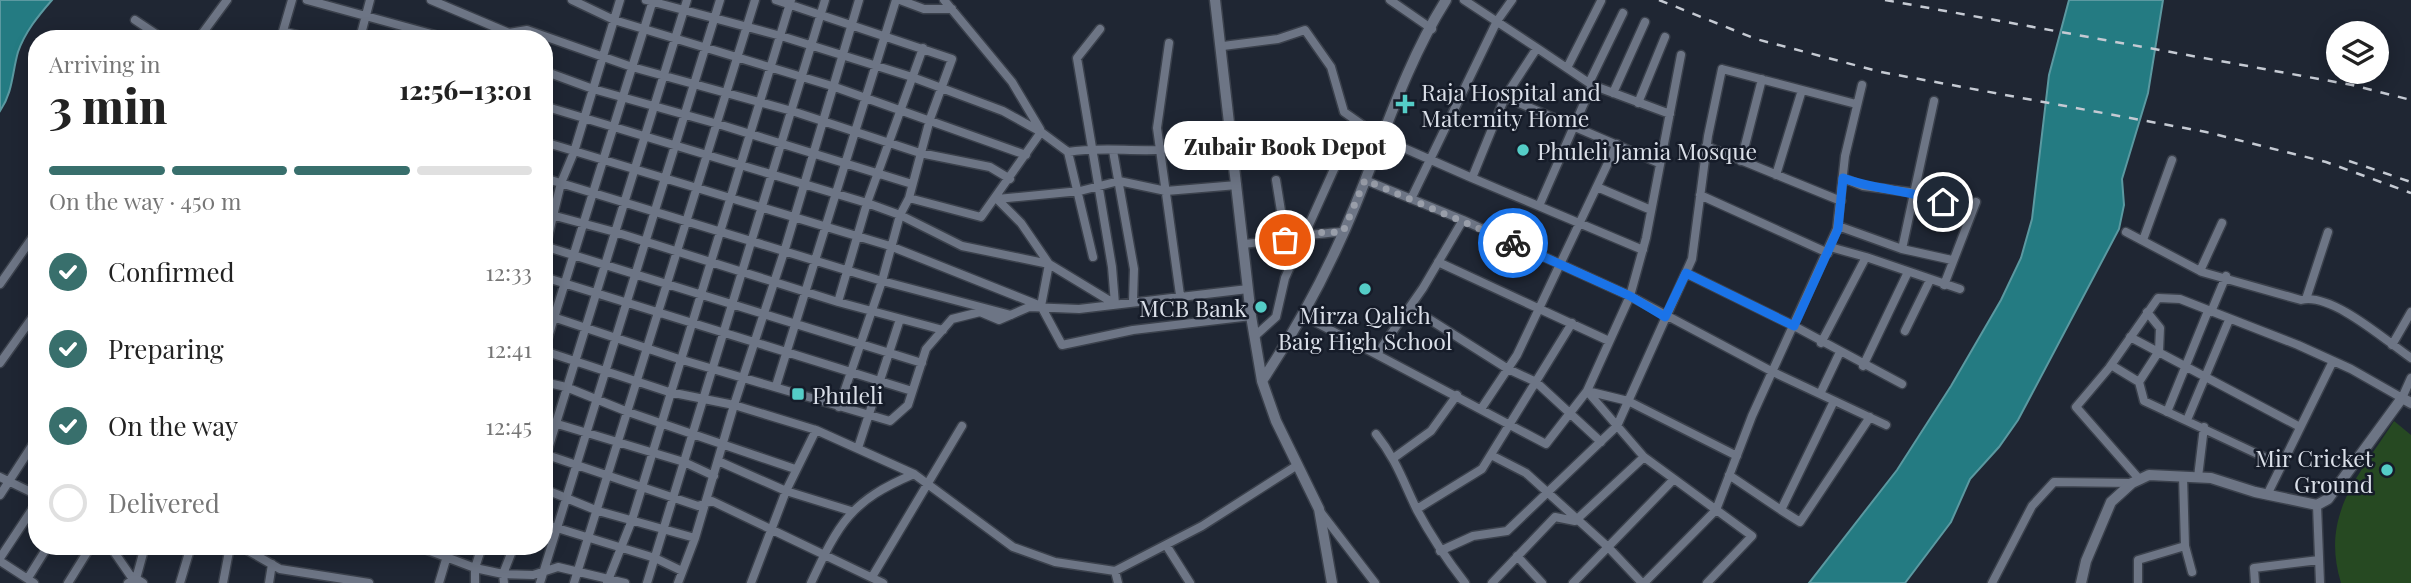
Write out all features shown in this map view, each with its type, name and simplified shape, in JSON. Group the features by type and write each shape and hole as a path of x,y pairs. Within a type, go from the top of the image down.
{"street":[{"path":"205,30 227,0"},
{"path":"284,30 292,0"},
{"path":"307,0 418,30"},
{"path":"362,30 370,0"},
{"path":"431,0 495,30"},
{"path":"572,0 614,20 801,79 832,86 1026,155"},
{"path":"553,204 574,152 620,0"},
{"path":"553,431 646,137 662,73 687,0"},
{"path":"553,540 720,0"},
{"path":"574,583 755,0"},
{"path":"776,0 791,2 952,59 930,119 909,198 900,215 882,281 839,407"},
{"path":"647,583 701,398 825,0"},
{"path":"678,583 695,538 734,405 785,249 859,0"},
{"path":"776,386 817,260 874,65 898,0 924,9 952,9"},
{"path":"944,0 1012,82 1041,132"},
{"path":"1216,0 1251,316 1262,381 1296,466 1319,509 1375,583"},
{"path":"1390,0 1432,29"},
{"path":"1262,381 1303,315 1343,232 1381,138 1446,0"},
{"path":"1464,0 1590,84 1670,114"},
{"path":"1411,199 1497,21 1512,0"},
{"path":"553,323 644,30 650,1 912,77 1003,111 1041,132 1068,152 1080,191 1093,257"},
{"path":"1567,68 1601,1"},
{"path":"608,580 632,520 669,392 712,263 740,163 791,2"},
{"path":"1539,206 1623,13"},
{"path":"135,20 150,30"},
{"path":"1613,93 1645,22"},
{"path":"1100,29 1077,58 1112,267 1115,304"},
{"path":"1223,46 1278,39 1305,30 1331,66 1344,112 1381,138 1643,250"},
{"path":"1638,103 1665,37"},
{"path":"553,39 632,67 662,73 792,111 920,153 990,167 1010,179"},
{"path":"1170,43 1157,128 1180,295"},
{"path":"838,302 867,203 923,48"},
{"path":"1472,178 1505,97 1537,48"},
{"path":"1303,315 1546,444 1587,391 1630,296 1643,250 1681,55"},
{"path":"1440,551 1473,536 1507,531 1617,426 1692,259 1706,146 1722,69 1856,104"},
{"path":"553,74 593,89 655,105 912,184"},
{"path":"1741,161 1762,79"},
{"path":"1490,455 1525,473 1575,521 1608,547 1643,583 1716,510 1838,226 1856,104 1863,85"},
{"path":"1776,175 1802,90"},
{"path":"1505,97 1660,163"},
{"path":"1902,249 1934,101"},
{"path":"553,109 867,203 900,215 962,246 1049,264 1115,304"},
{"path":"909,198 981,218 997,199 1041,132"},
{"path":"1068,152 1093,148 1112,151 1160,150 1232,140"},
{"path":"1481,409 1508,369 1540,307 1617,144"},
{"path":"553,145 890,246 1041,306"},
{"path":"1706,146 1841,201"},
{"path":"1255,336 1276,317 1290,267 1343,147"},
{"path":"1112,151 1133,269 1133,301"},
{"path":"2143,240 2172,160"},
{"path":"1843,178 1863,186 1914,192 1969,212"},
{"path":"1276,180 1290,267"},
{"path":"1365,180 1463,219 1630,296 1665,317 1773,372 1886,425"},
{"path":"553,181 785,249 882,281 1011,315"},
{"path":"997,199 1080,191 1119,181 1166,191 1237,185"},
{"path":"1597,187 1651,210"},
{"path":"1700,195 1829,250 1866,257 1960,289"},
{"path":"997,199 1021,223 1049,264 1041,306 1062,345 1133,330 1251,316"},
{"path":"1944,285 1969,212 1976,202"},
{"path":"553,215 838,302 943,330"},
{"path":"1377,354 1410,307 1463,219"},
{"path":"2200,271 2222,223"},
{"path":"1838,226 1902,249 1952,260"},
{"path":"1244,244 1285,240 1305,233 1343,232"},
{"path":"2126,232 2200,271 2226,276 2301,300 2334,305 2411,358"},
{"path":"2306,299 2328,232"},
{"path":"0,284 28,244"},
{"path":"553,251 635,272 922,363"},
{"path":"1821,343 1866,257"},
{"path":"1438,262 1609,341"},
{"path":"1863,366 1908,272"},
{"path":"1686,273 1794,326 1863,366 1902,384"},
{"path":"2167,412 2226,276"},
{"path":"553,280 658,315 912,391"},
{"path":"1905,331 1930,280"},
{"path":"555,317 680,359 890,421 908,405 926,349 952,319 980,312 999,320 1029,307 1079,309 1248,289"},
{"path":"2136,481 2076,407 2111,365 2158,298 2169,296 2333,361 2406,400"},
{"path":"1410,307 1508,369 1536,382 1568,415 1601,442"},
{"path":"2139,382 2159,351 2160,328 2147,312"},
{"path":"2392,345 2411,312"},
{"path":"858,449 900,319"},
{"path":"2187,420 2229,320"},
{"path":"1416,509 1482,468 1572,323"},
{"path":"0,363 28,324"},
{"path":"2130,337 2205,374 2300,427"},
{"path":"1820,394 1840,352"},
{"path":"553,354 669,392 734,405 816,429 914,474 1013,547 1055,562 1115,571 1202,526 1296,466"},
{"path":"2267,495 2333,361"},
{"path":"2111,365 2139,382 2144,401 2281,465"},
{"path":"2081,583 2086,561 2111,502 2136,481 2149,475 2198,477 2317,505 2329,499 2406,400 2411,378"},
{"path":"553,384 795,469"},
{"path":"1587,391 1628,401 1737,456"},
{"path":"1587,391 1644,457 1752,536 1707,583"},
{"path":"1395,457 1432,430 1457,396"},
{"path":"1782,509 1834,401"},
{"path":"1729,475 1800,522 1870,417"},
{"path":"555,424 684,462 713,475"},
{"path":"872,577 962,426"},
{"path":"2198,477 2204,427"},
{"path":"751,583 795,469 816,429"},
{"path":"1376,434 1395,457 1416,509 1440,551 1465,583"},
{"path":"0,495 28,452"},
{"path":"1575,521 1644,457"},
{"path":"553,459 673,495 698,506 712,502 773,528 883,583"},
{"path":"718,461 786,491 851,511"},
{"path":"811,583 851,511 892,484 914,474"},
{"path":"2183,476 2185,546 2192,572"},
{"path":"0,477 28,491"},
{"path":"1573,583 1674,479"},
{"path":"1992,583 2032,506 2054,482 2136,481"},
{"path":"553,492 598,511 695,538"},
{"path":"2317,505 2320,583"},
{"path":"1319,509 1332,583"},
{"path":"28,516 0,560 31,581 44,555"},
{"path":"1492,583 1555,517 1575,521"},
{"path":"553,526 655,558 682,571"},
{"path":"1166,545 1190,583"},
{"path":"2138,583 2138,560 2185,546"},
{"path":"68,583 85,555"},
{"path":"116,555 136,582"},
{"path":"136,582 143,555"},
{"path":"180,583 188,555"},
{"path":"223,583 228,555"},
{"path":"256,555 310,578 369,583"},
{"path":"439,583 447,555"},
{"path":"454,555 475,568 503,578 533,575 558,567 625,583"},
{"path":"475,583 475,568 479,555"},
{"path":"503,578 511,555"},
{"path":"540,583 548,555"},
{"path":"1517,556 1542,583"},
{"path":"2255,583 2254,568 2319,561"},
{"path":"269,583 272,564"},
{"path":"1115,571 1118,583"}],"shaded area":[{"path":"0,0 52,0 28,30 16,60 10,90 0,111"},
{"path":"2069,0 2163,0 2148,93 2122,179 2124,205 2119,229 2018,420 1999,447 1970,479 1951,522 1905,583 1809,583 1897,470 1951,386 2001,300 2021,258 2032,219 2049,75"},
{"name":"Mir Cricket Ground","path":"2394,421 2411,435 2411,583 2341,583 2336,558 2339,516 2356,478"}],"railway":[{"path":"1659,0 1756,39 1881,72 2206,132 2326,162 2411,193"},
{"path":"1885,0 2352,85 2411,100"},
{"path":"2349,161 2411,182"}],"way so far":[{"path":"1285,240 1305,233 1343,232 1365,180 1463,219 1513,243"}],"place":[{"name":"Raja Hospital and Maternity Home","path":"1405,104"},
{"name":"Phuleli Jamia Mosque","path":"1523,150"},
{"name":"Zubair Book Depot","path":"1285,240"},
{"name":"Mirza Qalich Baig High School","path":"1365,289"},
{"name":"MCB Bank","path":"1261,307"},
{"name":"Phuleli","path":"798,394"},
{"name":"Mir Cricket Ground","path":"2387,470"}],"route":[{"path":"1513,243 1630,296 1665,317 1686,273 1794,326 1838,229 1843,178 1863,186 1917,193 1943,202"}]}
